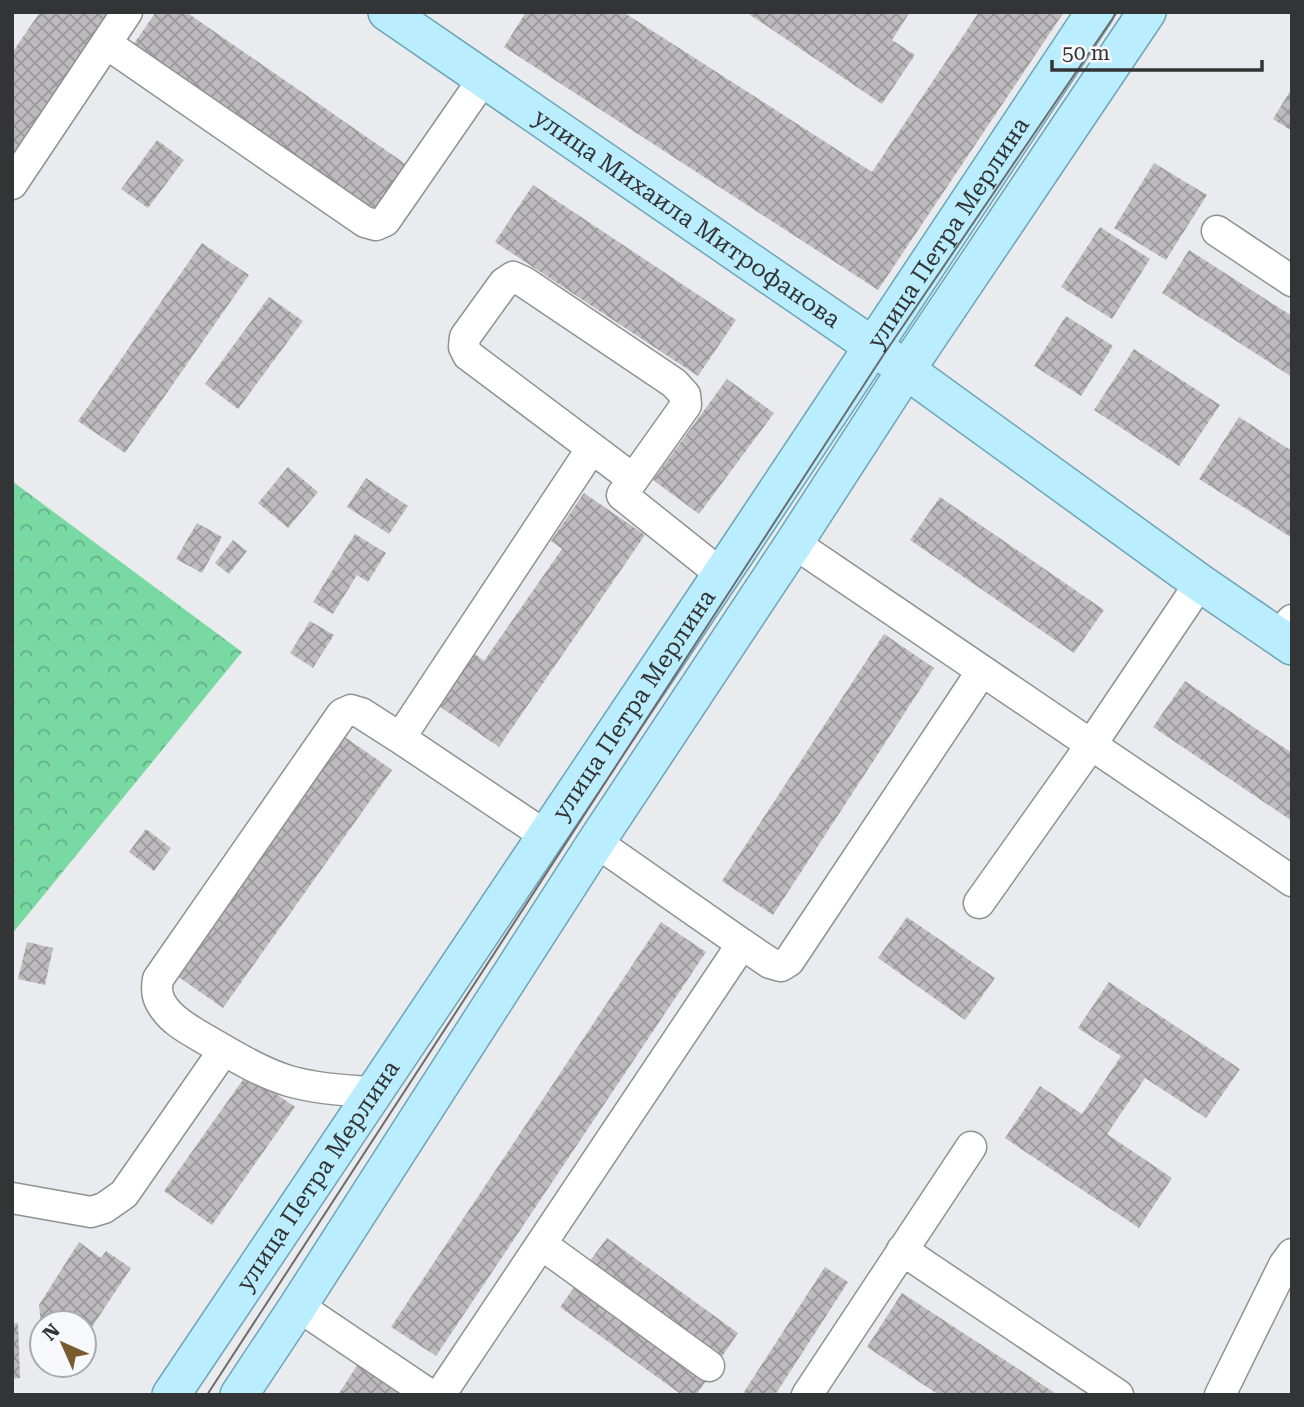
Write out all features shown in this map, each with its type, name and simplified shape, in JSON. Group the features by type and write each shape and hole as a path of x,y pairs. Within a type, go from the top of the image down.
{"main road":[{"name":"улица Михаила Митрофанова","path":"387,12 489,72 911,362 1199,583 1292,646"},
{"name":"улица Михаила Митрофанова","path":"418,12 489,72"},
{"name":"улица Петра Мерлина","path":"171,1395 1096,12"},
{"name":"улица Петра Мерлина","path":"239,1395 596,842 911,362 1147,12"},
{"name":"улица Михаила Митрофанова","path":"911,362 1045,444 1291,621"}],"lane":[{"path":"12,184 127,12"},
{"path":"107,44 365,222 376,225 385,221 489,72"},
{"path":"1217,231 1292,281"},
{"path":"634,479 468,355 464,347 466,337 504,283 513,277 674,383 685,394 686,405 634,479 622,495 722,574"},
{"path":"400,738 592,448"},
{"path":"794,543 1292,881"},
{"path":"979,903 1091,745 1199,583"},
{"path":"596,842 770,963 781,966 789,961 982,671"},
{"path":"374,1091 347,1091 292,1082 266,1073 171,1016 163,1008 156,991 158,979 342,714 351,710 361,713 400,738 546,836"},
{"path":"440,1395 742,944"},
{"path":"12,1199 91,1212 114,1202 124,1194 224,1050"},
{"path":"807,1395 971,1147"},
{"path":"541,1244 709,1366"},
{"path":"902,1250 1118,1395"},
{"path":"1220,1395 1284,1265 1292,1254"},
{"path":"298,1306 430,1395"}],"green space":[{"path":"12,481 242,652 12,934"}],"building":[{"path":"40,12 115,12 12,164 12,53"},
{"path":"156,12 186,12 407,165 375,212 133,45"},
{"path":"526,12 623,12 872,172 979,12 1064,12 878,290 504,47"},
{"path":"746,12 910,12 892,40 915,55 882,104"},
{"path":"1292,88 1292,131 1273,119"},
{"path":"157,140 184,160 148,208 121,189"},
{"path":"1154,163 1207,195 1166,260 1114,228"},
{"path":"533,185 736,320 698,376 495,242"},
{"path":"1100,227 1150,259 1112,319 1061,287"},
{"path":"202,243 249,275 125,453 78,421"},
{"path":"1189,250 1292,316 1292,377 1162,293"},
{"path":"269,297 303,321 238,409 205,384"},
{"path":"1066,316 1113,346 1081,396 1034,366"},
{"path":"1134,349 1220,405 1179,466 1094,410"},
{"path":"727,379 774,413 699,514 653,480"},
{"path":"1239,417 1292,451 1292,538 1199,479"},
{"path":"288,467 318,492 288,528 258,503"},
{"path":"366,478 408,506 389,534 347,507"},
{"path":"584,493 645,535 499,747 439,706 475,654 484,661 562,549 551,541"},
{"path":"940,497 1104,610 1074,653 910,540"},
{"path":"197,523 222,537 202,573 176,559"},
{"path":"355,534 386,553 368,582 357,575 333,614 313,602"},
{"path":"233,540 247,551 229,574 215,563"},
{"path":"310,621 334,635 313,668 290,653"},
{"path":"884,634 934,668 773,915 722,881"},
{"path":"1185,681 1292,753 1292,821 1153,727"},
{"path":"342,735 392,770 223,1008 173,973"},
{"path":"146,829 171,848 154,871 129,852"},
{"path":"907,917 995,978 965,1020 878,958"},
{"path":"661,922 706,952 436,1356 391,1327"},
{"path":"27,942 53,948 45,985 18,979"},
{"path":"1109,982 1240,1069 1206,1118 1145,1078 1107,1134 1172,1178 1139,1228 1005,1138 1040,1086 1082,1114 1121,1056 1078,1028"},
{"path":"247,1074 295,1107 212,1225 164,1191"},
{"path":"607,1238 738,1333 721,1358 589,1262"},
{"path":"79,1242 101,1258 106,1251 131,1268 98,1318 98,1309 39,1309 39,1305"},
{"path":"825,1267 848,1282 775,1395 742,1395"},
{"path":"578,1282 709,1377 696,1395 682,1395 560,1307"},
{"path":"902,1293 1058,1395 939,1395 867,1347"},
{"path":"18,1323 20,1378 12,1379 12,1324"},
{"path":"358,1364 405,1395 338,1395"}],"tram line":[{"path":"207,1395 884,354 1117,12"}]}
